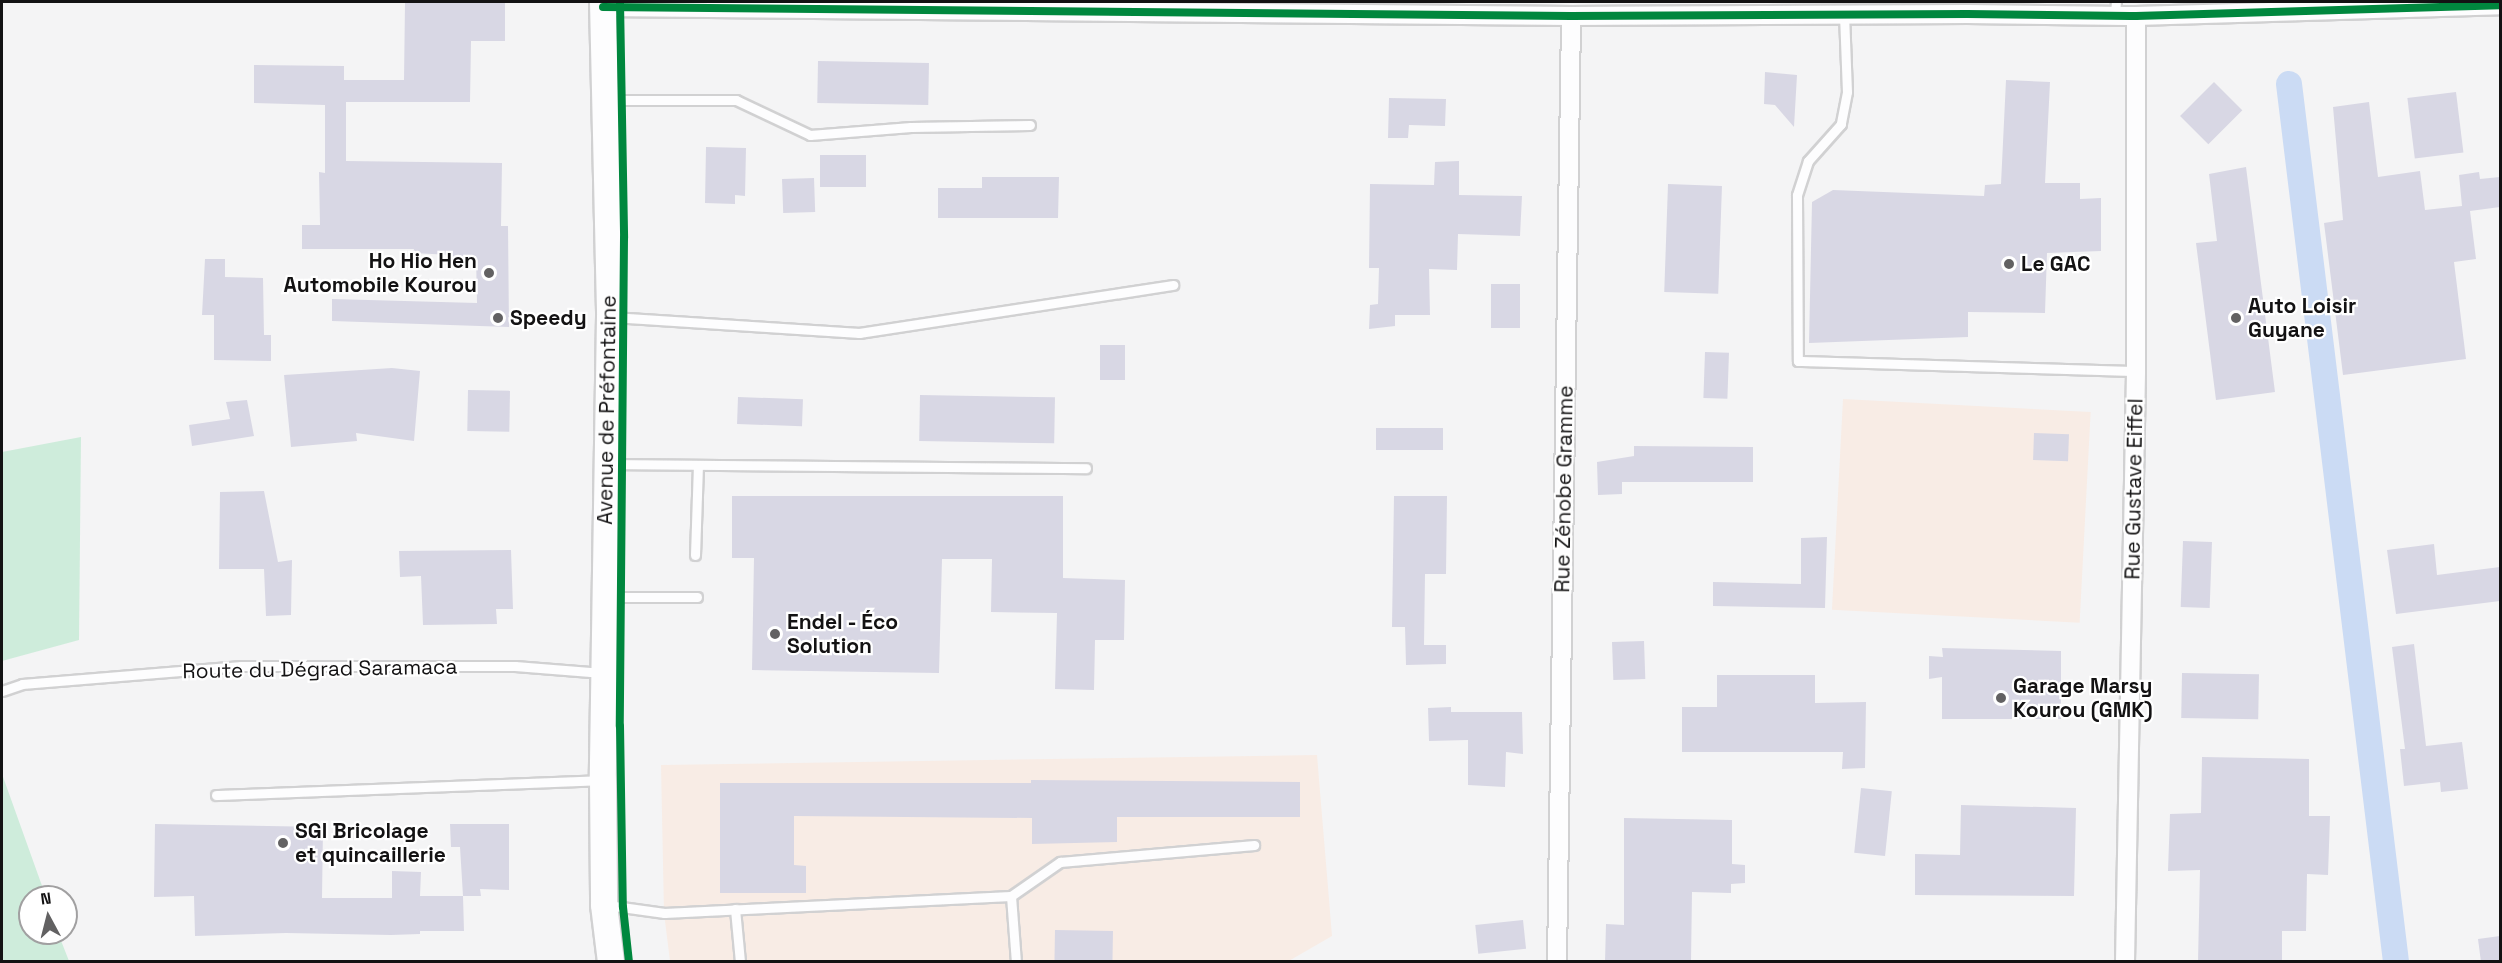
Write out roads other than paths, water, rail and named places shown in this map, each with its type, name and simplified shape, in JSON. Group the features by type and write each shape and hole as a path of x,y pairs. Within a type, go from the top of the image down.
{"main road":[{"name":"Avenue de Préfontaine","path":"603,4 609,317 603,780 604,905 610,962"}],"street":[{"path":"603,4 1570,16 1844,14 1966,8 2116,8 2136,16 2500,5"},
{"name":"Rue Zénobe Gramme","path":"1557,962 1570,16"},
{"name":"Rue Gustave Eiffel","path":"2125,962 2136,372 2136,16"}],"lane":[{"path":"1844,14 1847,92 1841,124 1808,161 1797,195 1798,361 2136,372"},
{"path":"605,100 736,100 810,135 911,127 1030,125"},
{"path":"609,317 859,333 1173,285"},
{"path":"607,464 1086,468"},
{"path":"695,555 698,465"},
{"path":"604,597 697,597"},
{"name":"Route du Dégrad Saramaca","path":"2,691 22,684 241,666 515,666 603,673"},
{"path":"216,795 603,780"},
{"path":"604,905 664,913 1011,896 1060,862 1254,845"},
{"path":"1011,896 1016,962"},
{"path":"735,909 740,962"}],"waterway":[{"path":"2289,84 2396,962"}],"place":[{"name":"Le GAC","path":"2009,264"},
{"name":"Ho Hio Hen Automobile Kourou","path":"489,273"},
{"name":"Speedy","path":"498,318"},
{"name":"Auto Loisir Guyane","path":"2236,318"},
{"name":"Endel - Éco Solution","path":"775,634"},
{"name":"Garage Marsy Kourou (GMK)","path":"2001,698"},
{"name":"SGI Bricolage et quincaillerie","path":"283,843"}]}
